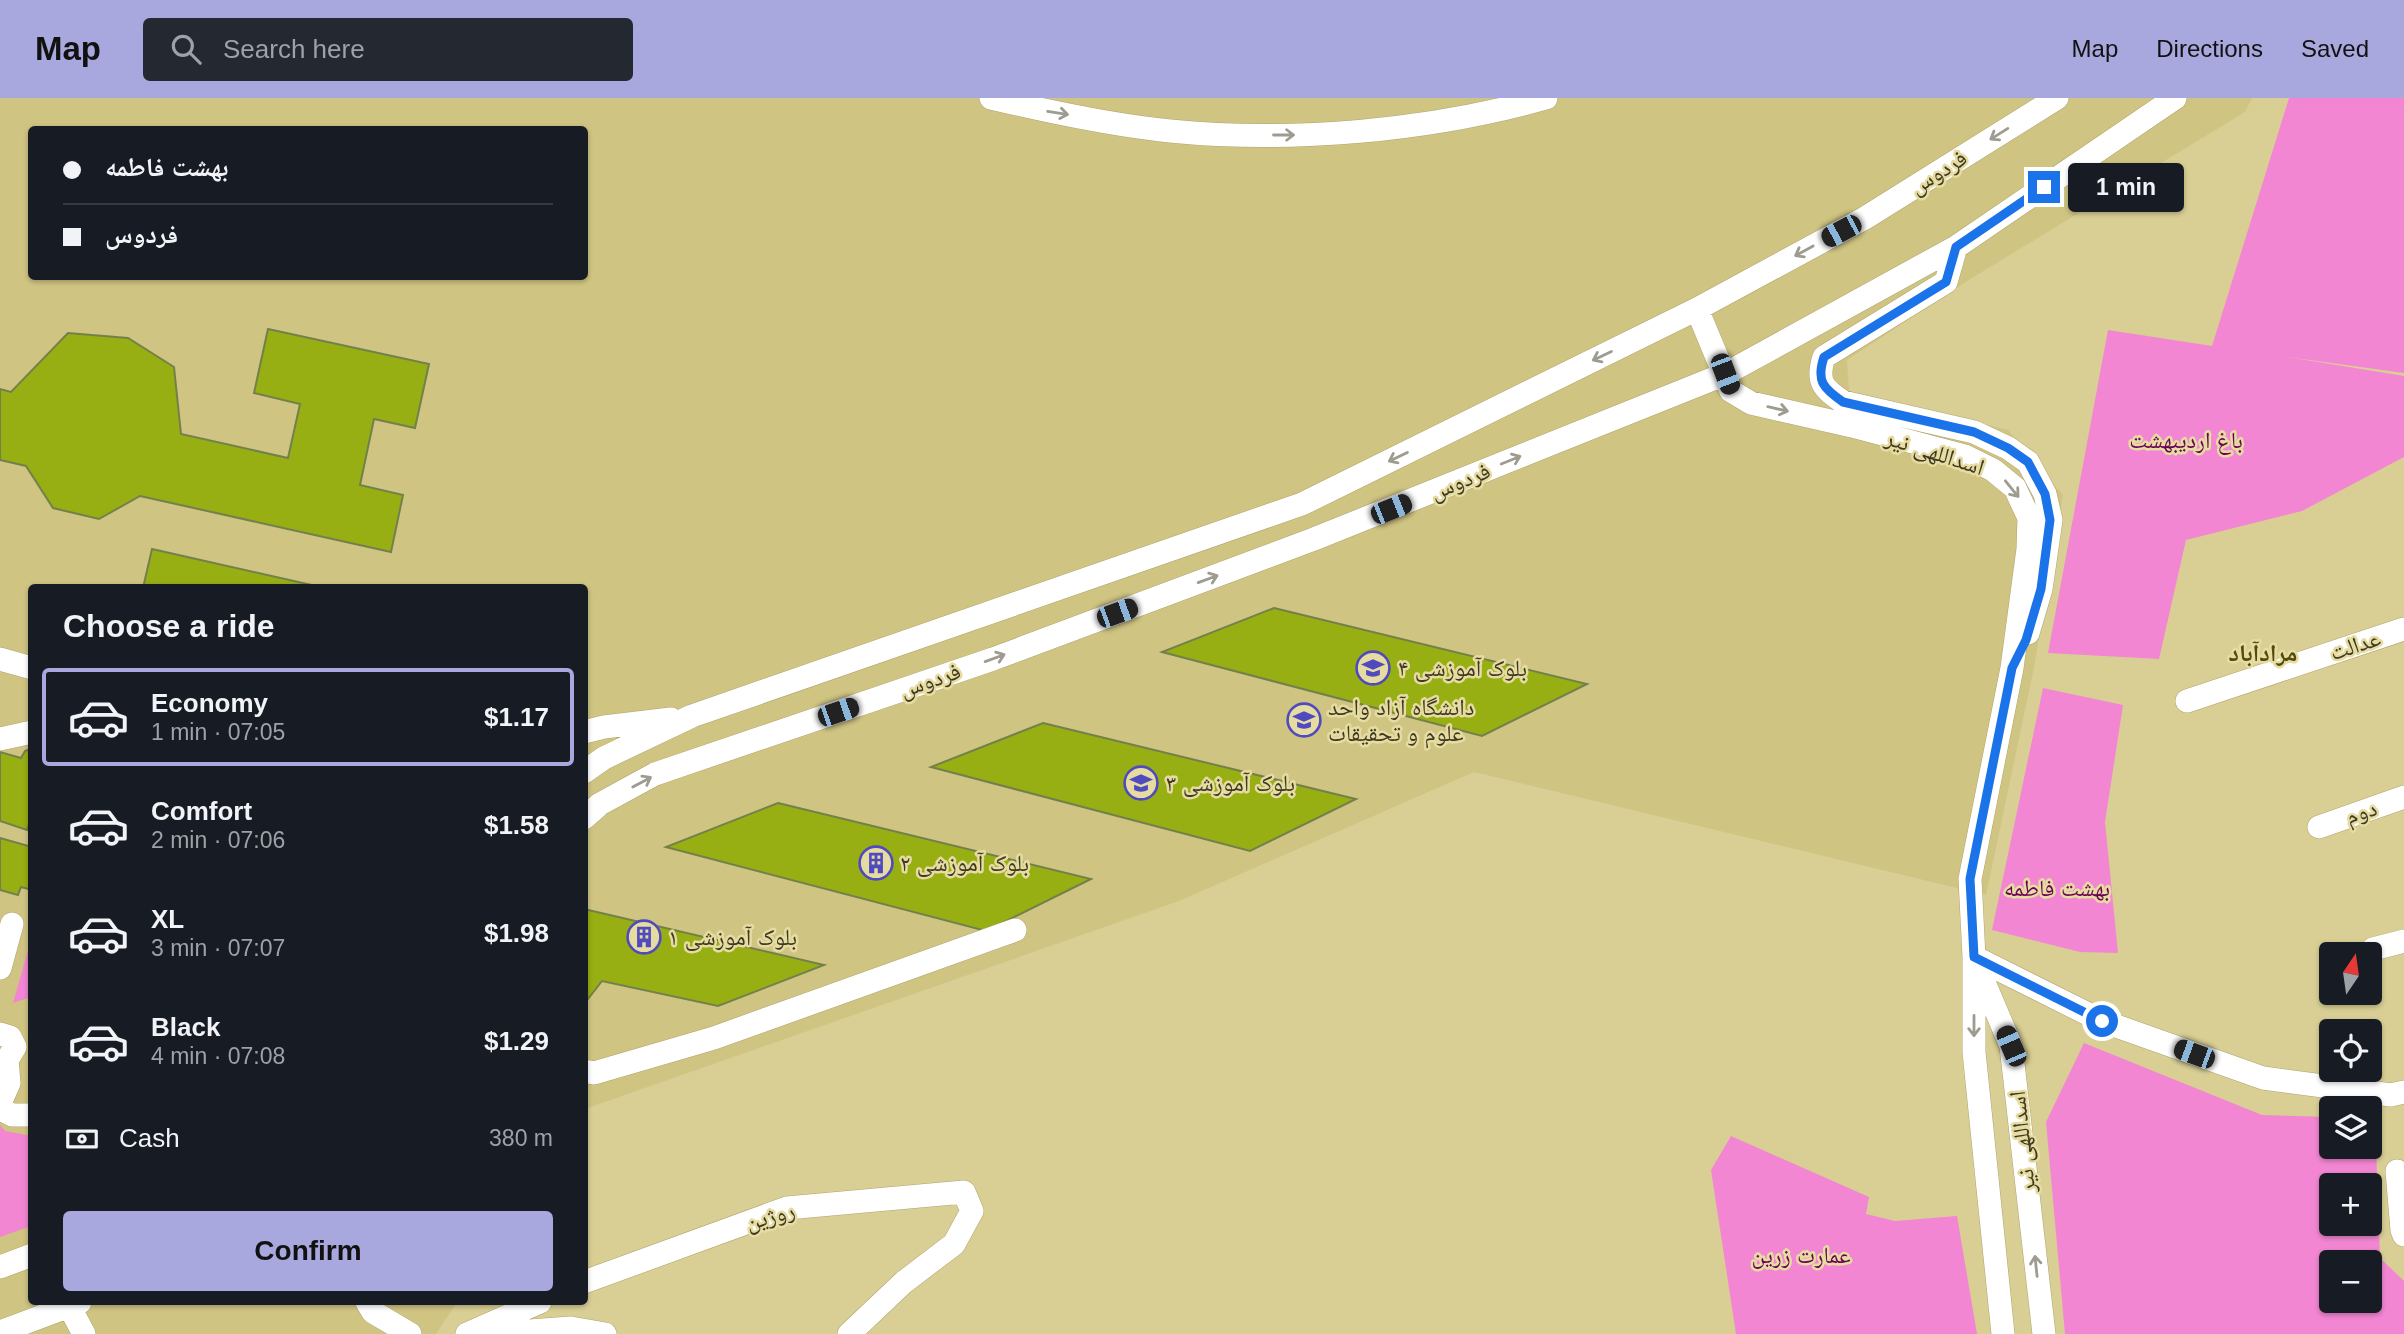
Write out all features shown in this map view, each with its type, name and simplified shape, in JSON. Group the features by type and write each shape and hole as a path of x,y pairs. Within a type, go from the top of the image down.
{"street":[{"path":"991,98 1047,112 1170,131 1286,135 1390,128 1546,98"},
{"name":"فردوس","path":"588,769 604,758 692,716 1302,504 1697,309 1865,218 2057,98"},
{"name":"فردوس","path":"588,814 600,804 655,774 993,659 1314,540 1725,374 1956,247 2175,98"},
{"name":"اسداللهی نیر","path":"1956,247 1946,282 1824,357 1820,370 1821,381 1843,402 1974,432 2008,448 2028,462 2045,494 2050,520 2041,589 2026,640 2012,668"},
{"name":"اسداللهی نیر","path":"1697,309 1731,391 1751,403 1965,456 1993,470 2015,488 2029,518 2028,549 2012,668 1970,879 1974,957 1974,1052 2003,1334"},
{"name":"عدالت","path":"2187,701 2404,629"},
{"path":"0,659 28,667"},
{"path":"588,731 692,716"},
{"path":"0,738 28,733"},
{"name":"دوم","path":"2319,827 2404,797"},
{"path":"0,968 12,924"},
{"path":"588,1072 594,1073 714,1038 1015,930"},
{"path":"2382,947 2404,941"},
{"path":"1974,957 2102,1021 2263,1078 2391,1094 2404,1092"},
{"name":"اسداللهی نیر","path":"1974,957 2011,1046 2044,1334"},
{"path":"14,1091 7,1060 16,1039"},
{"path":"0,1109 12,1115 28,1115"},
{"path":"2397,1171 2404,1235"},
{"name":"روژین","path":"588,1281 787,1208 964,1192 972,1211 954,1244 904,1282 849,1334"},
{"path":"0,1267 28,1256"},
{"path":"4,1332 72,1305"},
{"path":"74,1305 84,1334"},
{"path":"369,1305 373,1312 410,1334"},
{"path":"467,1334 533,1305"},
{"path":"489,1334 571,1328 605,1334"}],"shaded area":[{"name":"دانشگاه آزاد واحد علوم و تحقیقات","path":"0,98 2252,98 2245,112 1972,278 1847,360 1849,391 2008,430 2063,495 2034,667 1986,895 1474,772 1179,901 588,1108 588,584 28,584 28,1305 455,1305 436,1334 0,1334"}],"green space":[{"name":"باغ اردیبهشت","path":"2289,98 2404,98 2404,373 2281,356 2404,376 2404,457 2302,511 2186,540 2159,659 2048,653 2108,330 2212,346"},
{"name":"بهشت فاطمه","path":"2043,688 2123,705 2105,822 2118,953 2080,952 1992,930"},
{"path":"28,950 28,998 13,1003"},
{"path":"2084,1043 2262,1115 2319,1117 2319,1159 2376,1159 2377,1173 2319,1173 2319,1236 2379,1236 2380,1250 2319,1250 2319,1313 2382,1313 2382,1260 2404,1281 2404,1334 2065,1334 2046,1122"},
{"path":"0,1125 5,1131 28,1135 28,1227 0,1237"},
{"name":"عمارت زرین","path":"1731,1136 1869,1197 1866,1214 1895,1221 1957,1216 1977,1334 1736,1334 1711,1170"}],"building":[{"path":"268,329 429,364 415,428 374,419 360,485 403,495 391,552 140,496 99,519 53,508 26,466 0,460 0,389 11,392 68,333 128,338 174,367 181,434 288,458 300,404 254,393"},
{"path":"152,549 307,584 144,584"},
{"name":"بلوک آموزشی ۴","path":"1274,608 1587,684 1482,736 1162,652"},
{"name":"بلوک آموزشی ۳","path":"1043,723 1356,799 1250,851 931,767"},
{"path":"28,750 27,830 0,821 0,752 21,758"},
{"name":"بلوک آموزشی ۲","path":"778,803 1091,879 986,931 666,847"},
{"path":"0,838 28,846 28,889 21,887 18,895 0,890"},
{"name":"بلوک آموزشی ۱","path":"588,910 824,965 718,1006 602,981 588,999"}],"place":[{"name":"بلوک آموزشی ۴","path":"1373,668"},
{"name":"دانشگاه آزاد واحد علوم و تحقیقات","path":"1304,720"},
{"name":"بلوک آموزشی ۳","path":"1141,783"},
{"name":"بلوک آموزشی ۲","path":"876,863"},
{"name":"بلوک آموزشی ۱","path":"644,937"}],"district":[{"name":"مرادآباد","path":"2263,653"}],"route":[{"path":"2044,187 1956,247 1946,282 1824,357 1820,370 1821,381 1843,402 1974,432 2008,448 2028,462 2045,494 2050,520 2041,589 2026,640 2012,668 1970,879 1974,957 2102,1021"}]}
